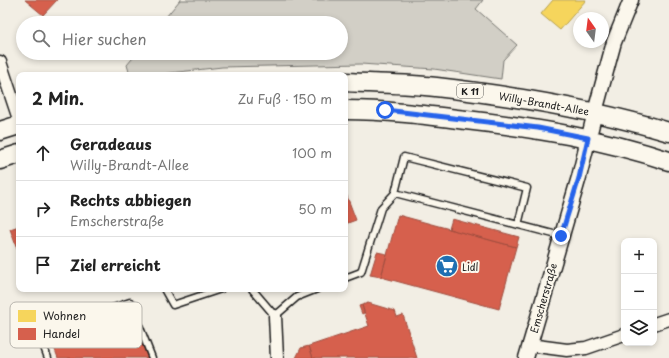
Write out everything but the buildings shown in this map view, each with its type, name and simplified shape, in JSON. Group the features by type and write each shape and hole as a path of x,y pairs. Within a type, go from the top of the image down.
{"main road":[{"name":"Willy-Brandt-Allee","path":"348,82 435,87 544,101 595,112 669,132"},
{"path":"348,110 385,110 538,128 588,138 634,150 669,162"},
{"path":"0,131 16,126"},
{"path":"0,160 16,155"}],"street":[{"name":"Emscherstraße","path":"621,336 586,348 527,352 579,178 588,138 614,42 631,0"},
{"path":"0,62 16,110"},
{"path":"275,316 277,358"},
{"path":"657,323 669,319"}],"lane":[{"path":"348,277 361,272 381,208 395,193 404,157 527,188 518,225"},
{"path":"395,193 561,236"},
{"path":"166,292 173,305 212,292"},
{"path":"255,292 275,316 297,297 310,292"},
{"path":"142,333 152,358"},
{"path":"44,348 48,358"}],"shaded area":[{"path":"180,0 483,0 476,9 517,45 503,60 501,79 434,69 361,64 222,67 178,72 129,72 127,65 131,60 348,60 348,16 167,16"}],"place":[{"name":"Lidl","path":"447,266"}],"route":[{"path":"385,110 538,128 588,138 579,178 561,236"}]}
